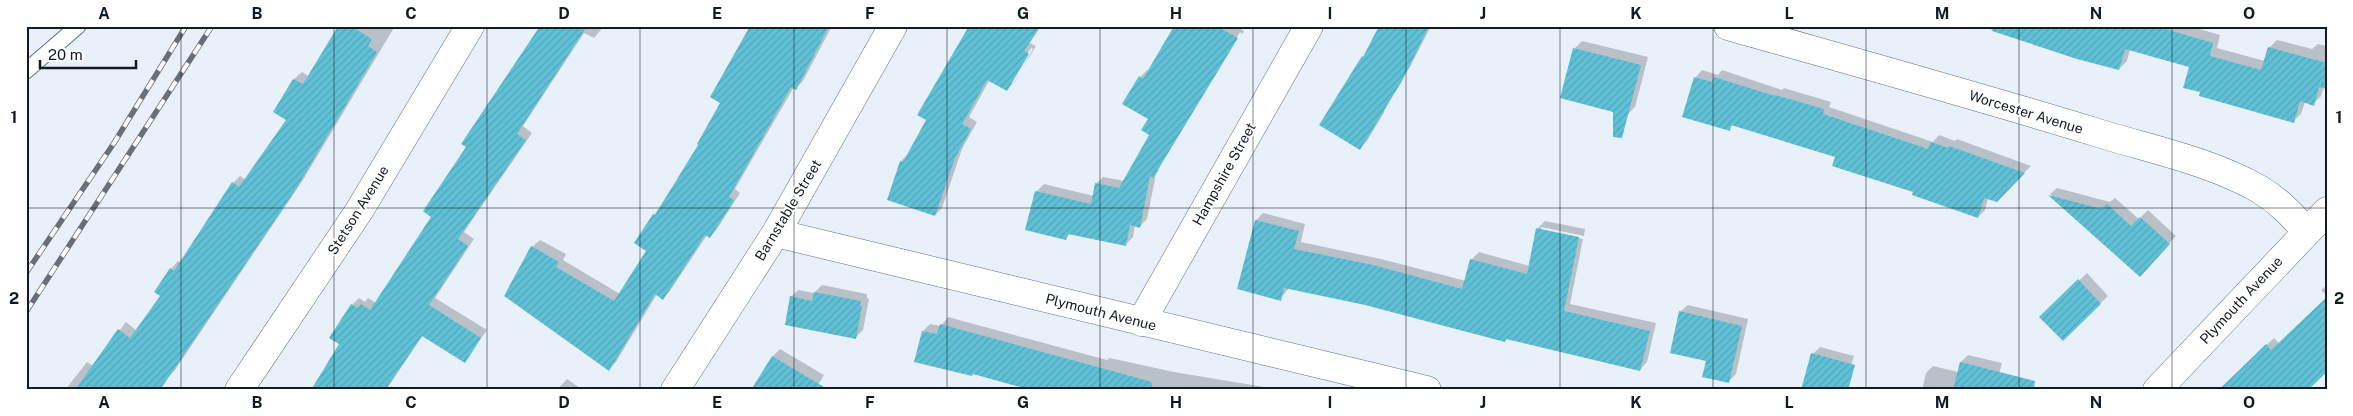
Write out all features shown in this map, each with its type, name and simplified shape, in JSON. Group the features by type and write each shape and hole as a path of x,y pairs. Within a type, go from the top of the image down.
{"street":[{"name":"Stetson Avenue","path":"239,390 360,211 470,26"},
{"name":"Barnstable Street","path":"675,390 776,233 893,26"},
{"name":"Hampshire Street","path":"1141,322 1309,26"},
{"name":"Worcester Avenue","path":"1728,26 2018,108 2236,177 2284,206 2307,232"},
{"name":"Plymouth Avenue","path":"2157,390 2327,212"},
{"name":"Plymouth Avenue","path":"776,233 1427,390"}],"lane":[{"path":"26,71 78,26"}],"building":[{"path":"338,26 351,26 372,39 368,46 377,52 296,189 160,390 75,390 118,329 130,338 160,296 154,292 170,268 174,271 232,182 239,187 286,120 273,112 293,79 303,84"},
{"path":"540,26 587,26 517,134 526,140 458,239 468,246 429,305 481,338 465,363 422,336 385,390 311,390 339,344 329,338 351,304 358,308 361,304 370,310 431,217 423,211 466,147 461,144"},
{"path":"750,26 829,26 796,90 791,87 729,197 734,200 710,238 705,235 663,300 655,294 609,371 504,296 531,246 559,262 556,267 614,301 646,251 634,243 653,214 655,215 698,145 720,103 710,97"},
{"path":"969,26 1040,26 1024,51 1029,54 1007,91 987,80 962,124 971,129 955,158 935,216 887,200 900,161 903,162 926,120 917,115"},
{"path":"1174,26 1216,26 1238,38 1153,178 1150,176 1140,228 1130,225 1126,246 1068,234 1066,240 1025,230 1035,191 1091,204 1095,183 1119,188 1149,135 1141,130 1148,119 1122,104 1139,76 1143,79"},
{"path":"1379,26 1429,26 1402,81 1360,150 1319,125 1363,57"},
{"path":"1993,26 2155,26 2213,43 2210,56 2261,70 2268,47 2327,63 2327,89 2319,87 2314,106 2300,101 2294,123 2199,96 2200,92 2183,88 2189,67 2125,49 2119,70 2077,59 1992,31"},
{"path":"1573,48 1641,65 1622,138 1613,137 1613,112 1560,98"},
{"path":"1694,77 1712,82 1714,77 1824,109 1823,114 1928,149 1931,142 1948,148 1949,146 2025,173 1997,202 1984,198 1978,218 1912,195 1913,192 1832,166 1835,157 1731,125 1730,131 1682,117"},
{"path":"2048,195 2102,209 2107,204 2131,226 2140,217 2170,244 2140,277"},
{"path":"1255,220 1299,231 1294,249 1373,265 1462,289 1470,259 1527,274 1536,228 1579,237 1564,311 1650,331 1640,371 1506,339 1505,342 1365,305 1284,288 1281,301 1237,289"},
{"path":"2078,279 2101,304 2063,341 2039,317"},
{"path":"814,292 861,301 860,305 862,306 856,339 785,325 790,296 812,301"},
{"path":"2327,297 2327,372 2308,390 2219,390 2266,344 2271,350"},
{"path":"1679,311 1742,326 1729,383 1702,377 1706,361 1670,353"},
{"path":"940,324 1152,382 1151,390 1031,390 973,374 972,376 914,362 922,331 937,334"},
{"path":"1811,353 1855,365 1848,390 1801,390"},
{"path":"772,356 829,390 751,390"},
{"path":"1960,362 2035,381 2034,390 1953,390"}],"railway":[{"path":"26,273 114,143 186,26"},
{"path":"26,312 212,26"}]}
